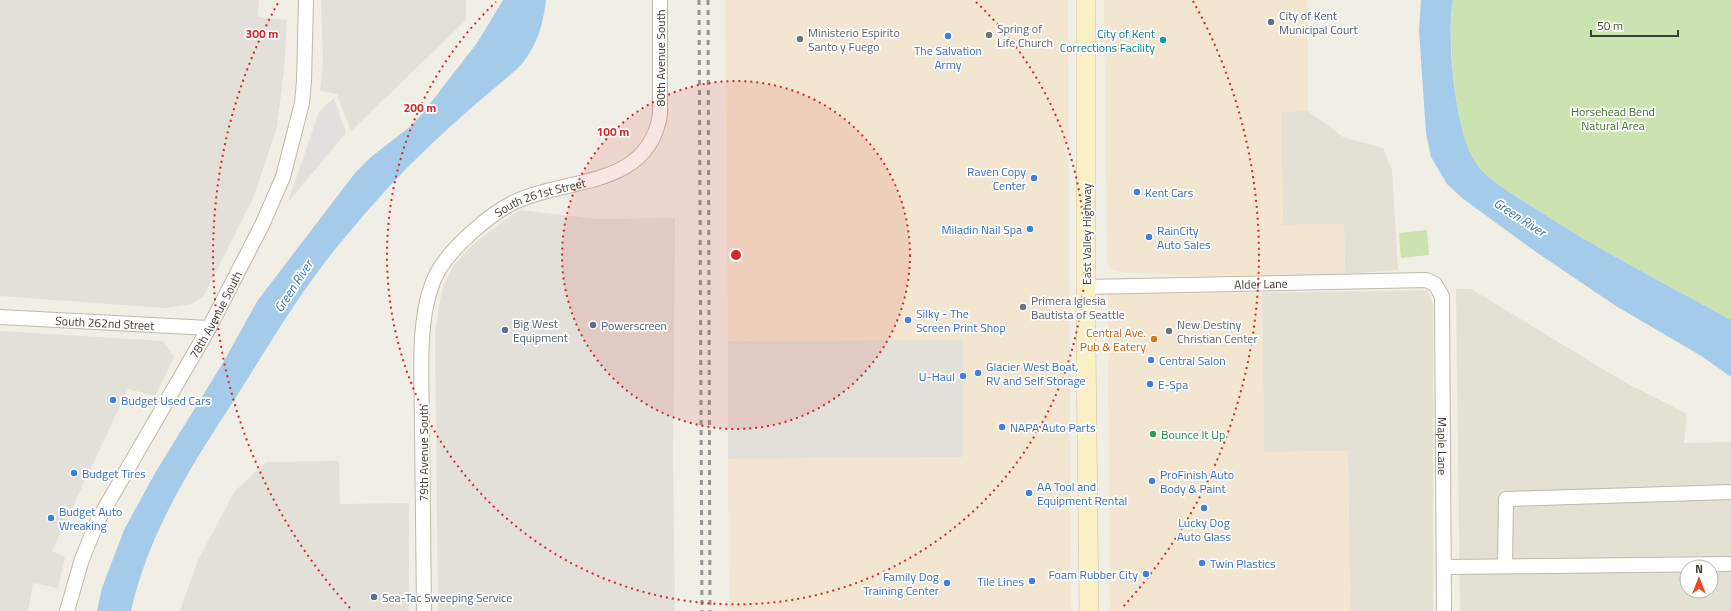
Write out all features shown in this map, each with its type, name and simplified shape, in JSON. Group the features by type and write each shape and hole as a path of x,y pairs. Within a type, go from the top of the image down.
{"main road":[{"name":"East Valley Highway","path":"1086,0 1086,288 1089,611"}],"street":[{"name":"78th Avenue South","path":"67,611 82,559 98,520 209,328 268,212 283,177 302,103 306,0"},
{"name":"80th Avenue South","path":"660,0 660,115"},
{"name":"South 261st Street","path":"429,295 436,275 453,250 505,207 517,200 536,193 594,180 626,167 646,148 656,132 660,115"},
{"name":"Alder Lane","path":"1086,288 1426,280 1435,284"},
{"name":"Maple Lane","path":"1435,284 1442,296 1444,611"},
{"name":"79th Avenue South","path":"424,611 422,352 429,295"},
{"name":"South 262nd Street","path":"0,317 209,328"},
{"path":"1505,565 1506,499 1731,492"},
{"path":"1444,567 1505,565 1731,564"}],"shaded area":[{"path":"0,0 259,0 258,17 287,20 284,70 277,127 254,196 204,296 191,304 164,308 0,296"},
{"path":"321,0 466,0 466,20 351,131 337,94 320,91 323,62"},
{"path":"725,0 1068,0 1071,611 729,611 728,459 963,457 963,340 728,341"},
{"path":"1104,0 1307,0 1308,111 1281,112 1283,225 1344,224 1345,274 1205,276 1120,272 1112,270 1107,264"},
{"path":"334,98 346,133 288,202 319,112"},
{"path":"1281,111 1308,111 1343,137 1383,148 1392,170 1398,270 1345,274 1344,224 1283,225"},
{"path":"519,210 598,219 675,218 673,459 675,611 438,611 435,332 442,289 453,266 472,245"},
{"path":"1456,289 1471,289 1626,383 1687,414 1684,443 1731,442 1731,611 1460,611"},
{"path":"1428,290 1433,304 1433,611 1350,611 1348,451 1264,452 1262,293"},
{"path":"1262,293 1264,452 1348,451 1350,611 1110,611 1108,294"},
{"path":"0,331 163,341 174,357 155,396 128,389 52,551 65,557 58,588 33,583 28,611 0,611"},
{"path":"963,340 963,457 728,459 728,341"},
{"path":"339,461 340,504 409,503 409,611 180,611 198,560 235,491 266,462"}],"green space":[{"name":"Horsehead Bend Natural Area","path":"1453,0 1731,0 1731,320 1630,265 1555,221 1501,187 1481,170 1469,149 1463,131 1454,84 1451,36"},
{"path":"1427,230 1429,255 1401,258 1399,233"}],"water":[{"name":"Green River","path":"503,0 546,0 538,37 524,62 453,124 406,169 385,191 322,266 282,324 185,478 159,529 148,556 138,583 131,611 97,611 102,588 124,530 155,473 224,361 258,300 355,173 371,157 411,126 422,114 477,43"},
{"name":"Green River","path":"1421,0 1453,0 1451,36 1454,84 1463,130 1469,149 1481,170 1501,187 1580,236 1731,320 1731,377 1703,357 1616,306 1536,252 1462,198 1447,184 1431,157 1426,133 1419,30"}],"railway":[{"path":"699,0 702,611"},
{"path":"708,0 710,611"}],"place":[{"name":"City of Kent Municipal Court","path":"1271,22"},
{"name":"Spring of Life Church","path":"989,35"},
{"name":"The Salvation Army","path":"948,36"},
{"name":"Ministerio Espirito Santo y Fuego","path":"800,39"},
{"name":"City of Kent Corrections Facility","path":"1163,40"},
{"name":"Raven Copy Center","path":"1034,178"},
{"name":"Kent Cars","path":"1137,192"},
{"name":"Miladin Nail Spa","path":"1030,229"},
{"name":"RainCity Auto Sales","path":"1149,237"},
{"name":"Primera Iglesia Bautista of Seattle","path":"1023,307"},
{"name":"Silky - The Screen Print Shop","path":"908,320"},
{"name":"Powerscreen","path":"593,325"},
{"name":"Big West Equipment","path":"505,330"},
{"name":"New Destiny Christian Center","path":"1169,331"},
{"name":"Central Ave. Pub & Eatery","path":"1154,339"},
{"name":"Central Salon","path":"1151,360"},
{"name":"Glacier West Boat, RV and Self Storage","path":"978,373"},
{"name":"U-Haul","path":"963,376"},
{"name":"E-Spa","path":"1150,384"},
{"name":"Budget Used Cars","path":"113,400"},
{"name":"NAPA Auto Parts","path":"1002,427"},
{"name":"Bounce It Up","path":"1153,434"},
{"name":"Budget Tires","path":"74,473"},
{"name":"ProFinish Auto Body & Paint","path":"1152,481"},
{"name":"AA Tool and Equipment Rental","path":"1029,493"},
{"name":"Lucky Dog Auto Glass","path":"1204,508"},
{"name":"Budget Auto Wreaking","path":"51,518"},
{"name":"Twin Plastics","path":"1202,563"},
{"name":"Foam Rubber City","path":"1146,574"},
{"name":"Tile Lines","path":"1032,581"},
{"name":"Family Dog Training Center","path":"947,583"},
{"name":"Sea-Tac Sweeping Service","path":"374,597"}]}
